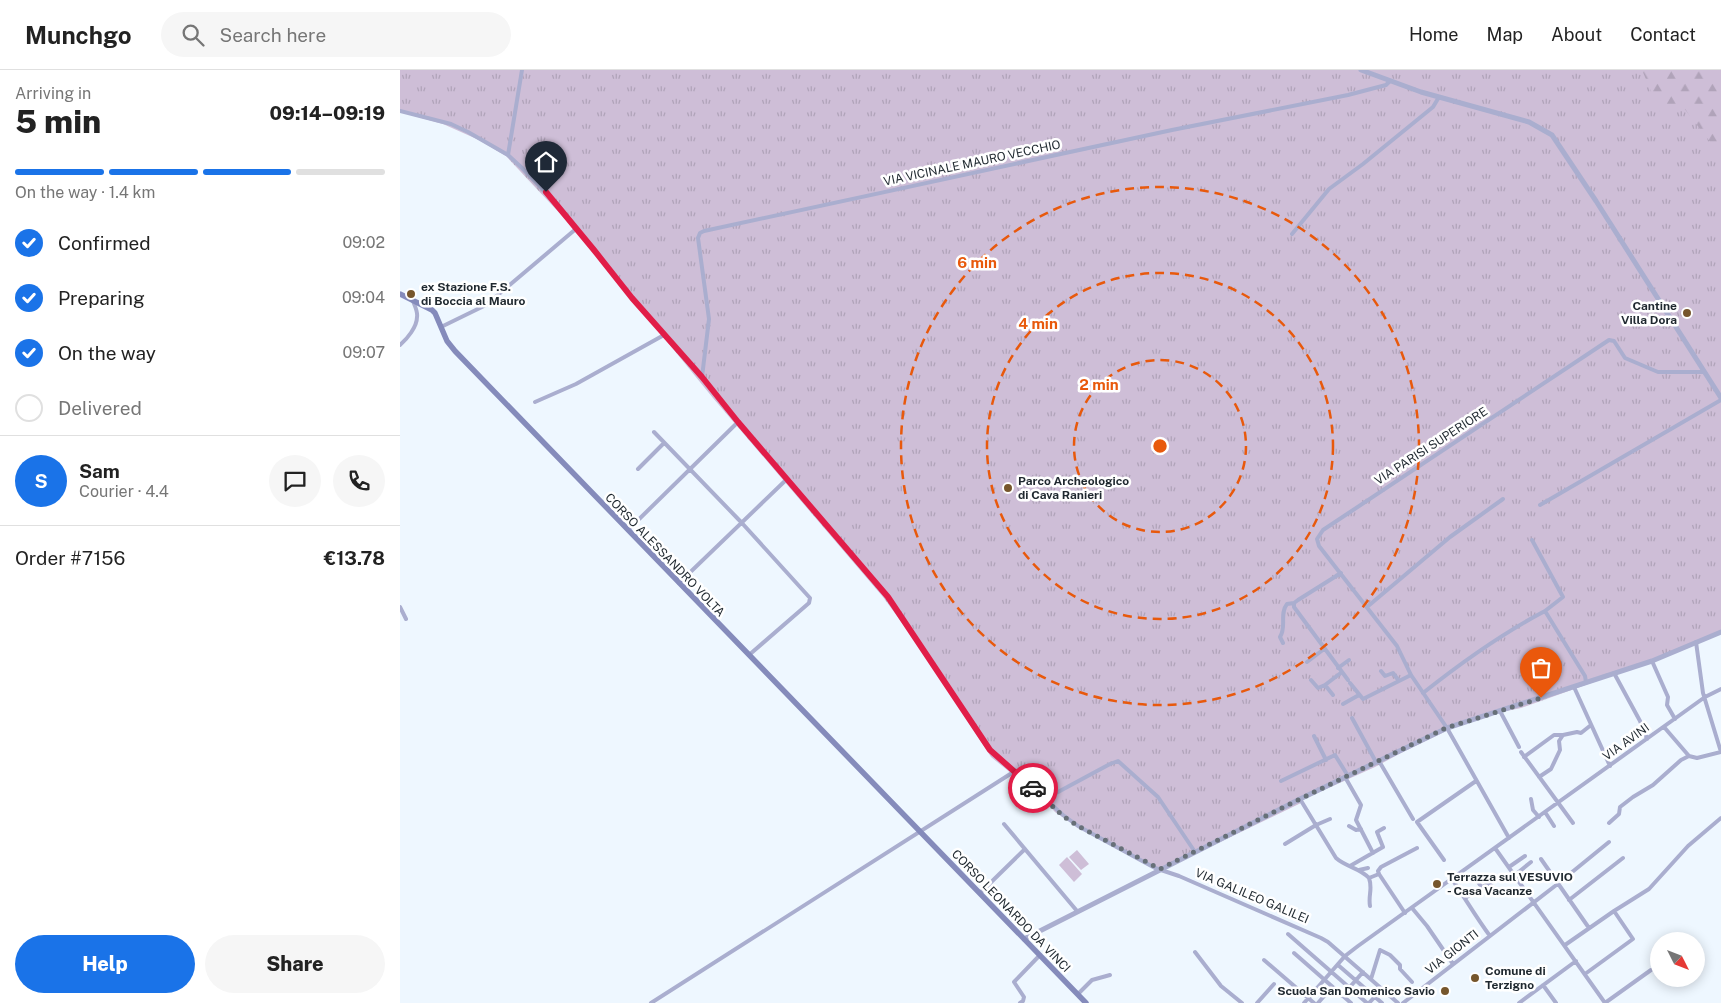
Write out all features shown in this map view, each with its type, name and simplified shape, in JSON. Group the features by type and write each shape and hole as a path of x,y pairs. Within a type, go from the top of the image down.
{"main road":[{"name":"CORSO ALESSANDRO VOLTA","path":"400,294 432,310 450,346 920,832"},
{"name":"CORSO LEONARDO DA VINCI","path":"920,832 1086,1003"}],"street":[{"path":"508,155 522,70"},
{"path":"1361,70 1439,97 1529,122 1552,135 1721,399 1540,505"},
{"name":"VIA VICINALE MAURO VECCHIO","path":"702,377 709,319 698,238 700,233 704,231 1172,130 1348,95 1386,85 1390,81"},
{"path":"1292,234 1329,189 1433,107 1439,97"},
{"name":"VIA GALILEO GALILEI","path":"400,110 451,124 508,155 552,198 632,298 702,377 738,422 888,597 990,750 1063,816 1078,826 1160,869 1328,942 1398,1003"},
{"path":"441,327 486,305 577,228"},
{"path":"400,345 407,338 417,320 418,315 413,301"},
{"path":"535,402 576,384 664,335"},
{"name":"VIA PARISI SUPERIORE","path":"1509,838 1446,728 1411,675 1397,646 1319,546 1317,539 1323,530 1609,340 1614,342 1626,358 1658,372 1704,372"},
{"path":"628,530 738,422"},
{"path":"654,432 741,522 810,598 809,603 749,655"},
{"path":"638,469 664,443"},
{"path":"678,583 787,478"},
{"path":"1367,607 1450,537 1503,500"},
{"path":"1423,693 1476,653 1519,624 1546,611 1563,597 1532,540"},
{"path":"1283,643 1280,638 1285,623 1283,611 1287,604 1294,603 1341,573"},
{"path":"1294,603 1296,611 1363,699 1411,675"},
{"path":"400,607 406,619"},
{"path":"1546,611 1585,676 1586,682"},
{"path":"1024,939 1300,799 1446,728 1652,661 1721,632"},
{"path":"1664,727 1689,756 1697,758 1721,752 1703,693 1696,642"},
{"path":"1307,662 1324,649"},
{"path":"1338,668 1349,660"},
{"path":"1652,661 1668,697 1667,705 1675,719"},
{"path":"1381,671 1385,676 1395,671 1399,681"},
{"path":"1312,680 1318,688 1342,672"},
{"path":"1614,673 1640,721 1647,739"},
{"path":"1325,685 1333,695"},
{"path":"1574,686 1610,766"},
{"name":"VIA AVINI","path":"1304,1003 1345,956 1705,697 1721,689"},
{"path":"1343,704 1359,695"},
{"path":"1500,711 1524,757 1573,823"},
{"path":"1352,718 1413,819"},
{"path":"1524,757 1554,735 1581,733 1591,725"},
{"path":"1539,777 1550,769 1560,750 1559,741 1563,735"},
{"path":"1314,736 1326,760"},
{"path":"1282,781 1335,756 1361,805 1362,808 1356,818 1373,853"},
{"path":"1609,822 1619,814 1620,808 1633,797 1652,785 1689,756"},
{"path":"1045,799 1118,761 1158,797 1194,852"},
{"path":"651,1003 1015,771"},
{"path":"1444,860 1417,822 1476,781"},
{"path":"1300,799 1336,858 1342,863 1359,870 1369,878 1372,886 1368,898 1370,906"},
{"path":"1531,799 1533,810 1538,817"},
{"path":"1545,812 1554,826"},
{"path":"1565,945 1652,886 1688,846 1721,818"},
{"path":"1285,844 1316,825 1330,819"},
{"path":"1004,824 1077,911"},
{"path":"1349,826 1356,830 1361,829"},
{"path":"1350,866 1383,847 1377,832 1384,828"},
{"path":"1362,846 1367,842"},
{"name":"VIA GIONTI","path":"1403,1003 1558,884 1609,842"},
{"path":"1405,913 1378,871 1381,867 1417,848"},
{"path":"1495,848 1605,1003 1650,971"},
{"path":"980,893 1025,849"},
{"path":"1510,867 1525,856"},
{"path":"1569,900 1623,858"},
{"path":"1541,859 1589,928"},
{"path":"1515,875 1531,862"},
{"path":"1359,870 1368,868"},
{"path":"1369,878 1379,874"},
{"path":"1452,879 1464,896 1489,883 1500,895"},
{"path":"1476,879 1482,888"},
{"name":"VIA GIONTI","path":"1464,896 1476,918 1490,936"},
{"path":"1412,908 1453,964"},
{"path":"1585,974 1633,939 1614,911"},
{"path":"1288,934 1368,1003 1382,989"},
{"path":"1371,979 1380,950 1390,955 1412,982"},
{"path":"1195,952 1221,986 1242,1003"},
{"path":"1294,953 1350,1003"},
{"path":"1020,1003 1024,997 1014,982 1040,955"},
{"path":"1264,960 1314,1003"},
{"path":"1519,1003 1576,961"},
{"path":"1338,964 1382,1003"},
{"path":"1342,996 1363,972"},
{"path":"1078,994 1092,980 1110,975"},
{"path":"1257,1003 1274,984"},
{"path":"1543,985 1556,1003"},
{"path":"1318,1003 1332,987"}],"green space":[{"path":"400,70 1721,70 1721,633 1661,658 1521,708 1473,718 1162,870 1079,828 1055,812 1043,799 991,757 919,646 883,597 713,398 582,237 506,156 479,140 443,124 400,112"},
{"path":"1642,70 1721,70 1721,156 1680,103 1660,112"},
{"path":"1330,664 1337,672 1321,685 1314,677"},
{"path":"1077,850 1089,864 1081,870 1069,857"},
{"path":"1067,857 1082,874 1074,882 1059,865"}],"way so far":[{"path":"1033,788 1063,816 1078,826 1160,869 1446,728 1541,698"}],"place":[{"name":"ex Stazione F.S. di Boccia al Mauro","path":"411,294"},
{"name":"Cantine Villa Dora","path":"1687,313"},
{"name":"Parco Archeologico di Cava Ranieri","path":"1008,488"},
{"name":"Terrazza sul VESUVIO - Casa Vacanze","path":"1437,884"},
{"name":"Comune di Terzigno","path":"1475,978"},
{"name":"Scuola San Domenico Savio","path":"1445,991"}],"route":[{"path":"546,192 632,298 702,377 738,422 888,597 943,676 990,750 1033,788"}]}
